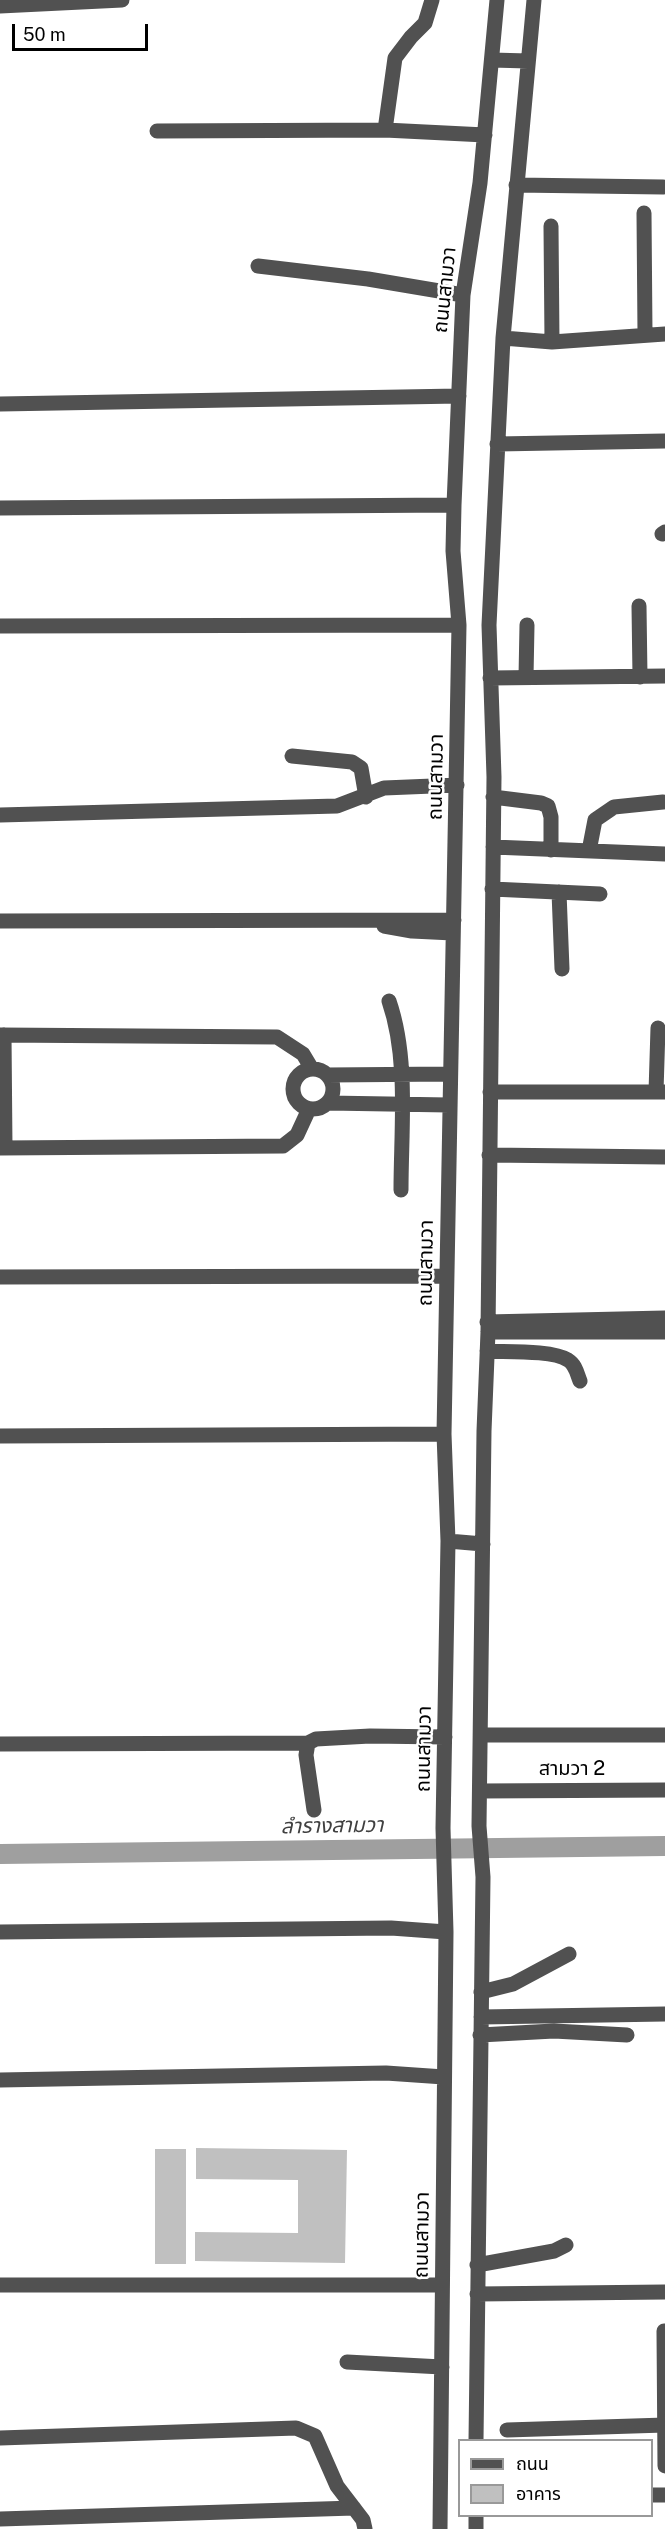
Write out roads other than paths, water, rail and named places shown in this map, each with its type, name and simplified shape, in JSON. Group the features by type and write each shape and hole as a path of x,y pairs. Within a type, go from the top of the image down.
{"street":[{"path":"0,6 122,0"},
{"path":"385,130 395,58 411,37 426,24 432,0"},
{"name":"ถนนสามวา","path":"440,2529 446,1932 443,1828 448,1541 444,1434 459,625 453,551 454,505 463,295 485,135 497,0"},
{"path":"476,2439 483,1878 479,1826 494,797 489,625 503,338 534,0"},
{"path":"492,60 528,61"},
{"path":"157,131 385,130 485,135"},
{"path":"516,185 663,187"},
{"path":"644,213 645,334"},
{"path":"551,226 552,342"},
{"path":"258,266 368,279 463,295"},
{"path":"503,338 552,342 665,334"},
{"path":"0,404 459,396"},
{"path":"497,444 665,441"},
{"path":"0,508 454,505"},
{"path":"639,606 640,677"},
{"path":"0,626 459,625"},
{"path":"526,677 527,625"},
{"path":"490,678 665,676"},
{"path":"292,756 352,762 361,768 366,797"},
{"path":"0,815 337,807 384,788 457,785"},
{"path":"494,797 541,802 548,806 551,818 550,850"},
{"path":"589,851 595,820 614,807 663,802"},
{"path":"493,847 665,854"},
{"path":"492,889 600,894"},
{"path":"560,892 562,969"},
{"path":"0,921 358,922 412,931 454,927"},
{"path":"389,1001 398,1024 402,1104 401,1190"},
{"path":"490,1092 661,1092 658,1028"},
{"path":"309,1108 297,1135 283,1146 2,1148 2,1035 277,1037 303,1054 312,1069 327,1075 450,1074"},
{"path":"312,1069 303,1072 296,1079 293,1088 295,1097 309,1108 319,1108 327,1103 333,1094 333,1084 327,1075"},
{"path":"327,1103 449,1105"},
{"path":"489,1155 665,1156"},
{"path":"0,1278 446,1276"},
{"path":"487,1327 665,1318"},
{"path":"487,1327 665,1332"},
{"path":"487,1351 549,1355 567,1359 574,1366 580,1381"},
{"path":"0,1436 444,1434"},
{"path":"448,1541 483,1544"},
{"path":"482,1735 665,1735"},
{"path":"0,1744 308,1743 316,1739 370,1736 445,1737"},
{"path":"308,1743 306,1755 314,1810"},
{"name":"สามวา 2","path":"480,1791 665,1790"},
{"path":"0,1932 391,1928 446,1932"},
{"path":"481,1992 513,1984 569,1954"},
{"path":"481,2017 665,2014"},
{"path":"480,2035 554,2031 627,2035"},
{"path":"0,2080 386,2073 444,2077"},
{"path":"477,2265 554,2251 566,2245"},
{"path":"0,2285 442,2285"},
{"path":"477,2294 665,2292"},
{"path":"663,2331 665,2466"},
{"path":"347,2362 442,2367"},
{"path":"507,2430 665,2425"},
{"path":"0,2438 296,2428 315,2436 337,2486 363,2520 365,2529"},
{"path":"0,2519 354,2508"}],"waterway":[{"name":"ลำรางสามวา","path":"0,1854 665,1846"}]}
